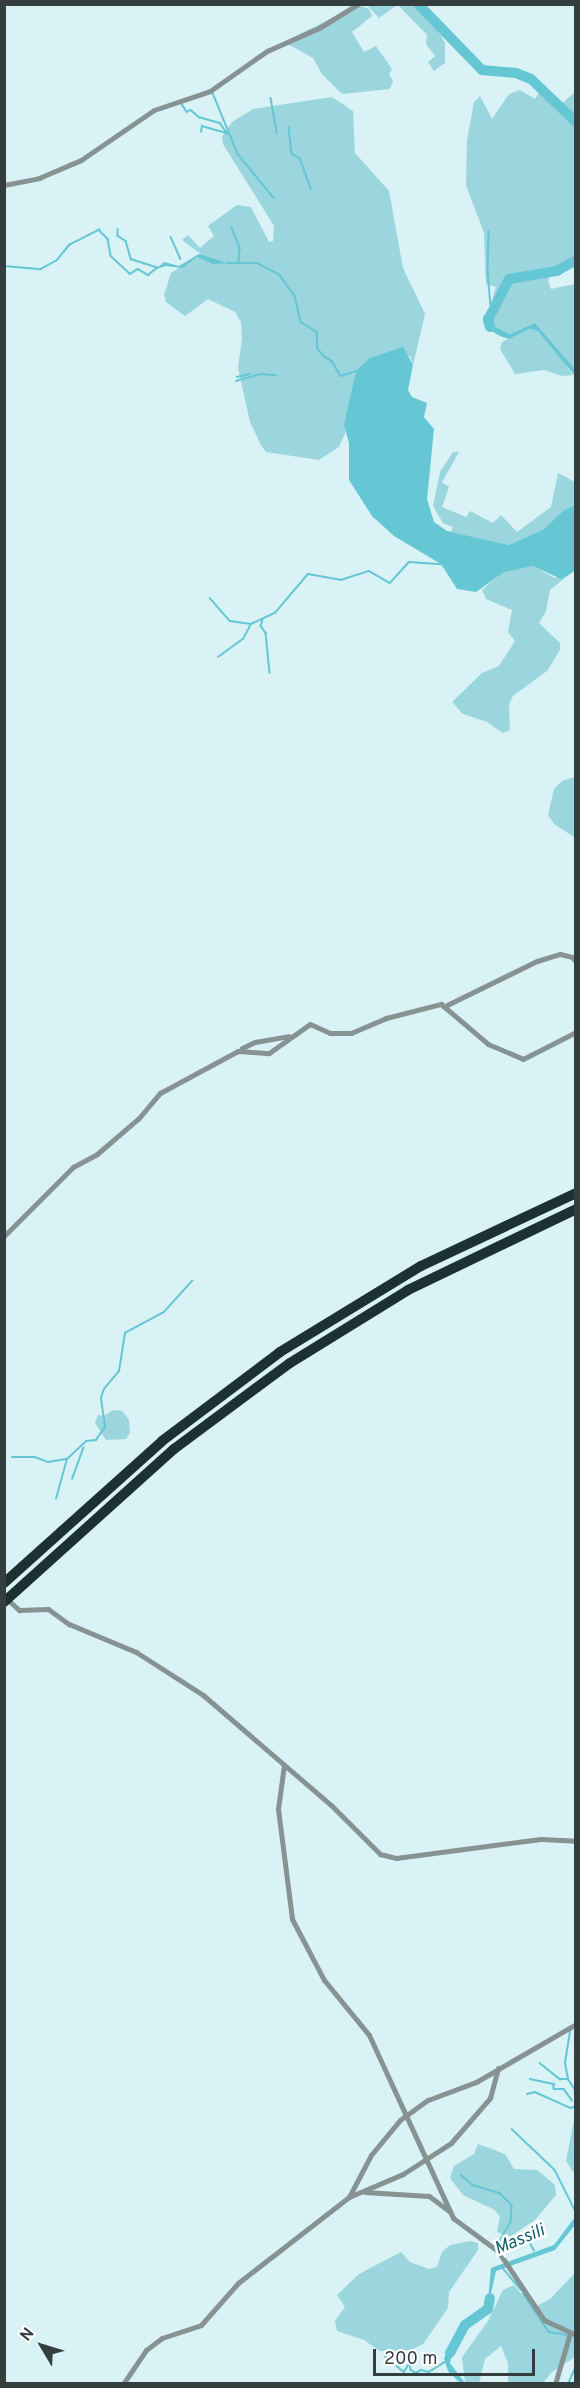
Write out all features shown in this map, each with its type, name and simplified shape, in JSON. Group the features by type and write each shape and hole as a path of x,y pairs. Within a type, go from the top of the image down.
{"highway":[{"path":"4,1583 162,1441 280,1352 421,1266 576,1193"},
{"path":"5,1600 174,1449 290,1363 408,1290 576,1209"}],"street":[{"path":"4,185 39,178 81,160 154,110 210,91 267,51 319,28 358,4"},
{"path":"238,1051 265,1054 290,1035 310,1024 330,1033 351,1033 433,1003 447,1005 537,961 560,954 572,957 576,962"},
{"path":"447,1005 480,1038 518,1058 527,1058 576,1032"},
{"path":"4,1236 73,1167 97,1154 139,1118 160,1093 255,1042 290,1035"},
{"path":"5,1600 19,1610 48,1609 69,1624 136,1652 203,1695 388,1857 542,1839 576,1840"},
{"path":"284,1766 278,1809 292,1919 324,1980 369,2035 408,2114 450,2212"},
{"path":"349,2197 384,2135 408,2114 428,2100 454,2092 576,2024"},
{"path":"123,2384 146,2350 162,2338 201,2325 238,2283 349,2197 428,2159 451,2143 483,2109 498,2068"},
{"path":"363,2192 429,2196 498,2251 544,2320 573,2334 555,2384"}],"shaded area":[{"path":"358,5 369,9 372,16 352,32 364,52 376,46 392,69 389,74 393,81 390,89 342,94 322,74 313,58 284,42"},
{"path":"367,5 397,5 379,18"},
{"path":"398,5 412,5 439,32 445,43 445,63 434,71 428,62 435,56 426,44 427,35"},
{"path":"542,87 559,106 575,92 575,267 550,275 548,281 551,289 575,284 575,369 535,323 510,334 492,325 488,313 496,287 486,284 484,233 466,185 467,140 474,102 480,96 492,119 509,94 520,90 535,99"},
{"path":"332,97 353,111 355,153 389,191 403,268 425,314 413,365 410,356 356,371 345,434 339,447 319,460 266,452 261,445 250,422 238,368 242,339 241,322 235,312 208,299 185,316 166,302 164,295 171,273 196,257 227,263 206,258 182,240 188,235 200,248 214,236 208,226 237,205 251,207 269,242 273,241 274,226 223,144 222,137 232,122 253,109"},
{"path":"199,254 227,263 213,264 197,257 182,268 166,266 156,269 164,262 179,266"},
{"path":"488,313 492,325 510,334 535,323 575,369 575,376 538,331 529,329 509,339 500,336 486,328 483,316"},
{"path":"529,329 538,331 548,340 573,375 562,376 544,370 515,374 500,349 502,342"},
{"path":"403,347 413,365 408,390 412,397 427,403 424,417 434,429 427,499 434,522 447,531 509,545 544,529 564,510 575,505 575,571 561,579 533,566 504,572 476,592 457,589 441,564 394,536 372,516 349,480 349,443 344,425 356,371 370,358"},
{"path":"453,452 459,452 442,482 449,487 442,507 466,517 470,511 493,523 501,515 517,532 551,507 558,473 575,482 575,505 564,510 544,529 509,545 451,532 453,527 443,523 433,506 440,472"},
{"path":"533,566 555,578 570,574 550,590 546,611 539,623 560,643 560,650 547,671 513,696 509,704 510,730 503,733 487,722 463,714 452,702 482,673 499,666 515,641 508,632 512,610 486,599 482,590 504,571"},
{"path":"575,777 576,837 574,837 554,824 548,815 554,789 562,781"},
{"path":"113,1410 122,1411 129,1420 130,1433 126,1439 106,1440 95,1423 98,1415 104,1416"},
{"path":"575,2115 576,2172 574,2173 566,2161"},
{"path":"478,2144 505,2154 514,2169 537,2170 555,2185 556,2195 535,2220 510,2237 497,2232 500,2217 495,2210 463,2195 450,2178 454,2166 474,2154"},
{"path":"575,2217 575,2225 555,2250 496,2271 487,2311 491,2268 554,2245"},
{"path":"470,2241 478,2243 478,2250 449,2292 448,2308 423,2344 411,2350 380,2351 364,2340 337,2331 335,2321 345,2307 337,2295 359,2274 401,2252 410,2262 429,2269 437,2267 442,2252 450,2245"},
{"path":"575,2273 575,2357 552,2372 543,2383 508,2383 508,2363 501,2346 485,2359 479,2383 465,2383 462,2357 488,2321 503,2290 514,2285 533,2308 550,2299"},
{"path":"456,2340 450,2363 465,2383 460,2383 448,2371 444,2358"}],"waterway":[{"path":"418,4 482,70 516,73 531,79 576,122"},
{"path":"213,93 238,154 274,198"},
{"path":"271,98 277,132"},
{"path":"182,104 187,112 191,110 199,117 220,123 227,133"},
{"path":"201,132 202,126 227,133"},
{"path":"289,127 292,154 300,158 311,189"},
{"path":"232,228 240,248 239,262"},
{"path":"118,229 118,236 126,241 131,259 158,268"},
{"path":"4,266 41,269 57,260 69,245 99,230 108,239 111,256 130,274 138,269 148,275 157,268"},
{"path":"489,231 488,272 491,304 496,307"},
{"path":"171,237 181,259"},
{"path":"490,327 488,320 509,279 557,271 576,260"},
{"path":"227,263 257,263 279,274 295,296 301,322 317,332 318,349 332,361 341,376 356,371"},
{"path":"237,377 250,374"},
{"path":"236,381 260,374 276,375"},
{"path":"210,598 230,621 251,624 275,613 308,574 341,580 369,571 390,583 409,562 441,564"},
{"path":"263,620 261,626 266,633 270,673"},
{"path":"218,657 243,639 250,626"},
{"path":"56,1499 67,1459 86,1441 96,1440 105,1427 101,1398 104,1389 119,1371 125,1333 164,1312 192,1281"},
{"path":"72,1479 83,1448"},
{"path":"12,1457 35,1457 48,1462 66,1459"},
{"path":"568,2079 565,2063 570,2031"},
{"path":"540,2063 560,2079 568,2079 575,2089 576,2103"},
{"path":"530,2079 554,2084 554,2089 564,2089 572,2100"},
{"path":"527,2094 535,2092 571,2108 576,2106"},
{"path":"512,2129 555,2170 576,2212"},
{"path":"461,2175 473,2185 500,2193 512,2205 511,2222 500,2241 516,2244 528,2239 534,2250"},
{"path":"502,2267 521,2290"},
{"path":"523,2293 549,2332 567,2335"},
{"name":"Massili","path":"450,2353 465,2325 488,2309 490,2298"},
{"path":"385,2356 404,2372 410,2362 411,2370 416,2373 421,2370 429,2372 445,2362"},
{"path":"575,2367 576,2362"},
{"path":"568,2384 575,2368"}]}
